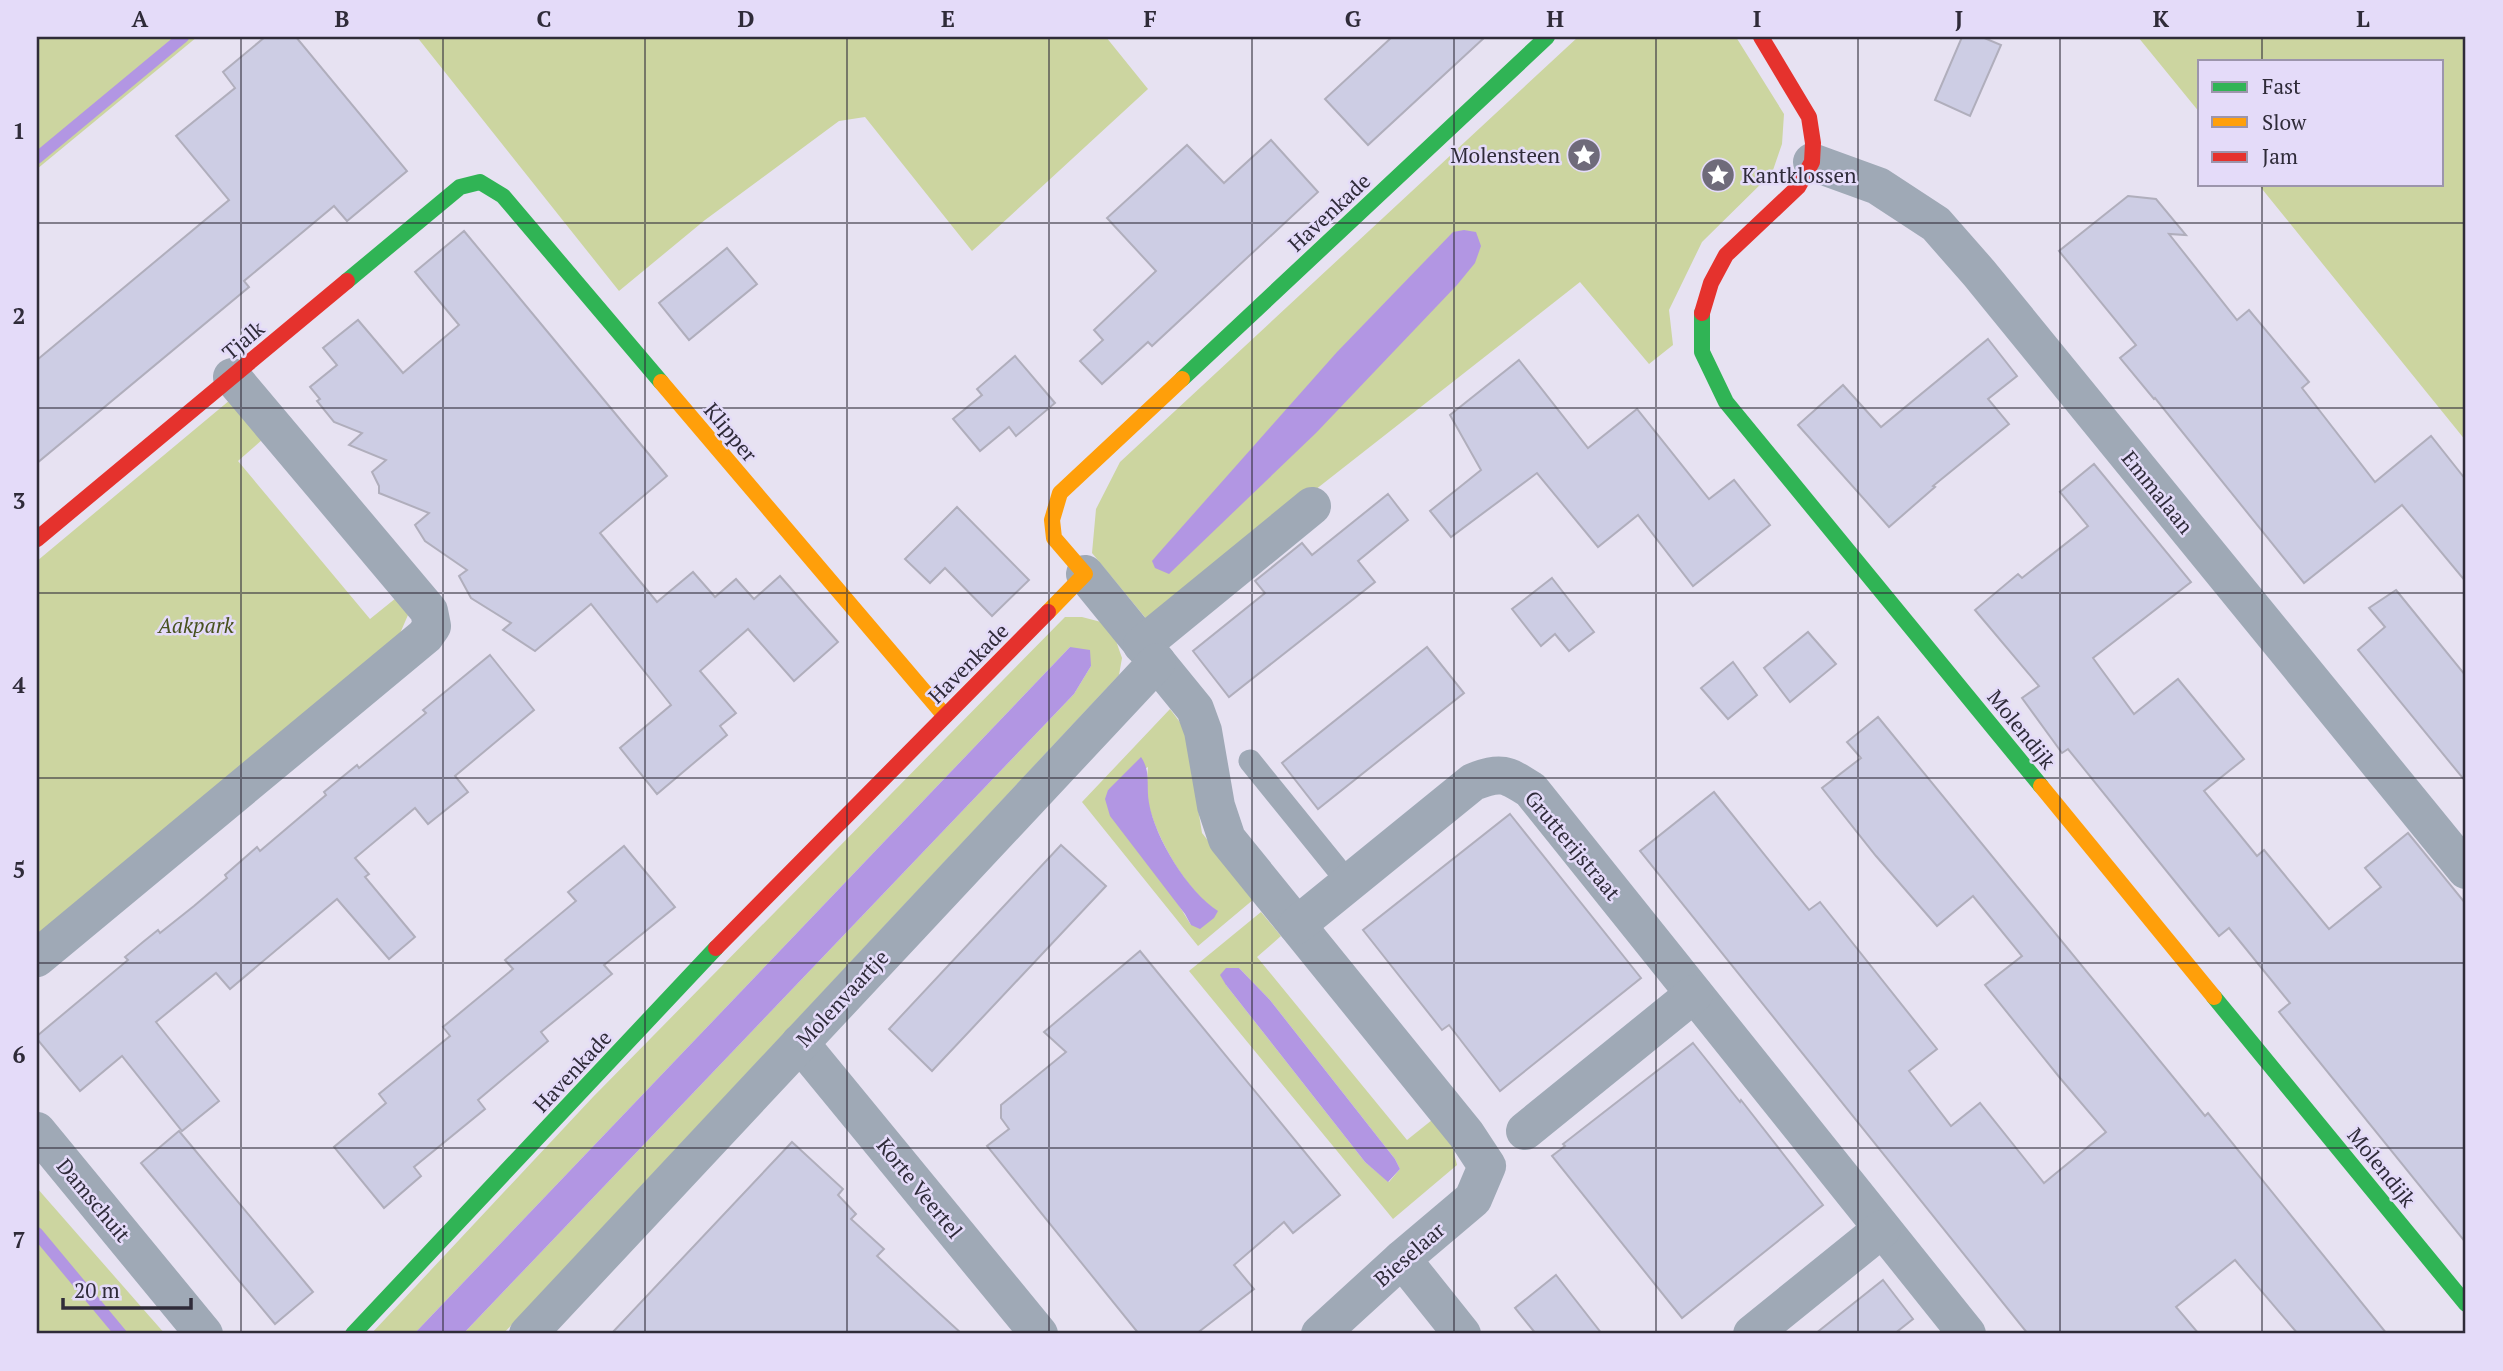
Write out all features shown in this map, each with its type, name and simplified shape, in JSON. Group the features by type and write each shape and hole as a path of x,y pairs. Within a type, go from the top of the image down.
{"street":[{"name":"Havenkade","path":"353,1334 738,925 1085,574 1054,539 1050,517 1060,493 1547,37"},
{"path":"1761,37 1809,117 1814,143 1812,162"},
{"name":"Emmalaan","path":"1812,162 1878,186 1936,224 1979,273 2466,870"},
{"name":"Molendijk","path":"1812,162 1798,187 1726,255 1710,283 1700,315 1702,352 1726,402 2466,1304"},
{"name":"Tjalk","path":"37,539 460,187 480,182"},
{"name":"Klipper","path":"480,182 503,196 945,716"},
{"path":"37,958 425,636 432,626 429,611 232,377"},
{"path":"1149,654 1312,506"},
{"path":"1085,574 1195,709 1203,731 1216,806 1227,839 1297,925"},
{"name":"Molenvaartje","path":"528,1334 800,1043 1149,654"},
{"name":"Grutterijstraat","path":"1297,925 1473,782 1494,774 1511,778 1531,790 1967,1334"},
{"name":"Bieselaar","path":"1297,925 1466,1134 1487,1166 1473,1199 1320,1334"},
{"path":"1525,1131 1694,994"},
{"name":"Korte Veertel","path":"800,1043 1037,1333"},
{"name":"Damschuit","path":"37,1132 204,1334"},
{"path":"1752,1334 1882,1229"},
{"path":"1402,1259 1462,1334"}],"lane":[{"path":"1250,761 1348,883"}],"green space":[{"path":"37,37 197,37 37,169"},
{"path":"417,37 1106,37 1148,89 972,251 865,117 839,121 705,220 619,291"},
{"path":"1578,37 1736,37 1784,114 1782,144 1772,173 1702,242 1669,310 1673,345 1649,364 1580,282 1148,621 1092,553 1096,509 1120,462"},
{"path":"2138,37 2466,37 2466,441 2260,186 2444,186 2444,60 2198,60 2198,111"},
{"name":"Aakpark","path":"230,400 263,439 238,461 370,619 396,598 408,615 398,638 37,935 37,561"},
{"path":"1065,617 1082,617 1101,622 1115,638 1122,658 1119,675 503,1334 463,1334 1074,694 1091,666 1070,647 414,1334 371,1334 593,1097"},
{"path":"1170,709 1185,729 1202,833 1254,899 1198,946 1082,802","holes":["1148,767 1149,806 1159,834 1185,878 1217,911 1191,925 1108,790"]},
{"path":"1261,912 1281,936 1257,957 1407,1140 1432,1120 1452,1145 1457,1165 1393,1219 1189,971","holes":["1239,968 1270,1000 1395,1159 1400,1169 1389,1182 1365,1162 1226,985"]},
{"path":"37,1188 165,1334 37,1334"}],"shaded area":[{"path":"1453,232 1476,232 1481,246 1475,263 1457,285 1316,433 1169,574 1155,568 1152,561 1157,555 1337,352"},
{"path":"1070,647 1090,650 1091,666 1074,694 463,1334 414,1334"},
{"path":"1141,757 1147,773 1152,817 1166,848 1195,891 1218,911 1214,918 1200,929 1191,925 1110,816 1105,799 1108,790"},
{"path":"1226,968 1239,968 1270,1000 1395,1159 1400,1169 1388,1182 1365,1162 1226,985 1220,975"}],"building":[{"path":"265,37 296,37 407,171 347,221 334,206 244,281 249,287 37,463 37,360 229,200 176,136 235,88 223,72"},
{"path":"1392,37 1485,37 1368,145 1325,99"},
{"path":"1962,37 1982,37 2001,45 1970,116 1935,100"},
{"path":"1271,140 1318,192 1152,346 1148,342 1102,384 1080,361 1103,340 1094,330 1156,271 1107,218 1187,145 1224,183"},
{"path":"2128,196 2156,199 2186,235 2169,234 2237,320 2249,310 2309,382 2302,388 2375,482 2431,436 2466,480 2466,582 2402,505 2304,583 2120,358 2136,345 2059,251"},
{"path":"464,231 667,476 600,533 657,602 693,572 715,597 736,579 754,599 780,576 838,642 794,681 748,629 700,671 736,713 720,726 727,735 657,794 620,748 671,705 591,604 535,651 503,630 511,623 471,598 459,576 467,570 425,541 415,525 429,513 379,493 379,486 372,472 386,460 349,445 362,433 334,422 317,401 320,399 310,387 337,365 323,348 358,320 403,373 459,325 415,272"},
{"path":"727,248 757,284 689,340 659,303"},
{"path":"1988,339 2017,376 1988,399 2009,424 1933,486 1935,487 1889,527 1798,425 1843,385 1881,427"},
{"path":"1015,356 1055,403 1016,436 1009,427 980,451 953,419 982,395 977,389"},
{"path":"1519,360 1588,448 1637,409 1709,499 1734,480 1770,525 1693,586 1638,515 1598,547 1537,473 1451,537 1430,511 1481,470 1450,415"},
{"path":"2094,464 2191,582 2093,658 2134,714 2178,679 2244,759 2204,791 2257,856 2264,850 2329,929 2381,887 2365,868 2408,833 2466,904 2466,1243 2279,1012 2290,1003 2229,928 2219,936 2068,749 2062,753 2022,698 2039,686 1975,610 2018,574 2022,578 2088,526 2060,492"},
{"path":"1388,494 1408,520 1358,561 1375,582 1229,697 1193,651 1265,593 1255,581 1302,543 1312,555"},
{"path":"957,507 1029,580 992,616 945,568 930,583 905,559"},
{"path":"1552,578 1594,632 1569,651 1555,634 1541,646 1512,609"},
{"path":"2396,590 2466,676 2466,782 2358,650 2385,627 2369,608"},
{"path":"1808,632 1836,664 1790,702 1764,668"},
{"path":"1427,647 1464,693 1318,809 1282,763"},
{"path":"490,655 534,710 455,776 468,792 428,824 415,808 355,858 369,874 365,877 415,937 389,959 337,899 230,989 216,973 156,1022 219,1101 182,1131 122,1056 80,1091 37,1036 128,960 125,957 194,906 227,878 225,875 257,847 260,851 326,795 324,792 357,765 359,768 426,713 423,710"},
{"path":"1733,662 1757,695 1728,719 1701,688"},
{"path":"1878,717 2205,1116 2208,1113 2387,1334 2298,1334 2235,1260 2176,1307 2199,1334 2028,1334 1640,851 1714,792 1809,910 1820,902 1937,1049 1909,1071 1951,1126 1980,1103 2044,1183 2106,1132 1985,985 2022,956 1973,896 1937,926 1822,788 1861,758 1847,742"},
{"path":"1510,814 1641,978 1500,1091 1449,1025 1442,1030 1363,930"},
{"path":"1061,845 1106,886 932,1071 889,1029"},
{"path":"624,846 675,907 604,965 612,974 541,1032 548,1041 478,1100 485,1109 414,1167 421,1176 384,1208 334,1147 386,1103 379,1094 450,1036 443,1027 513,969 505,960 576,901 568,892"},
{"path":"1140,951 1340,1195 1293,1233 1284,1222 1234,1265 1254,1289 1196,1334 1139,1334 987,1146 1009,1129 1001,1118 1001,1105 1066,1052 1044,1032"},
{"path":"1693,1043 1823,1205 1682,1318 1552,1156 1565,1146 1563,1144"},
{"path":"179,1131 313,1292 275,1324 141,1163"},
{"path":"792,1142 843,1189 838,1195 856,1214 851,1219 884,1249 877,1256 962,1334 611,1334"},
{"path":"1556,1275 1602,1334 1536,1334 1515,1308"},
{"path":"1883,1280 1913,1319 1894,1334 1815,1334"}],"waterway":[{"path":"37,158 183,37"},
{"path":"37,1233 121,1334"}],"traffic: fast":[{"path":"1182,379 1547,37"},
{"path":"347,281 460,187 480,182 503,196 661,382"},
{"path":"1702,313 1702,352 1726,402 2041,786"},
{"path":"353,1334 716,948"},
{"path":"2214,997 2466,1304"}],"traffic: slow":[{"path":"1048,612 1085,574 1054,538 1052,520 1060,493 1182,379"},
{"path":"661,382 945,716"},
{"path":"2041,786 2214,997"}],"traffic: jam":[{"path":"1702,313 1711,283 1726,255 1798,187 1812,162 1813,143 1809,117 1761,37"},
{"path":"37,539 347,281"},
{"path":"716,948 1048,612"}],"place":[{"name":"Molensteen","path":"1584,155"},
{"name":"Kantklossen","path":"1718,175"}]}
